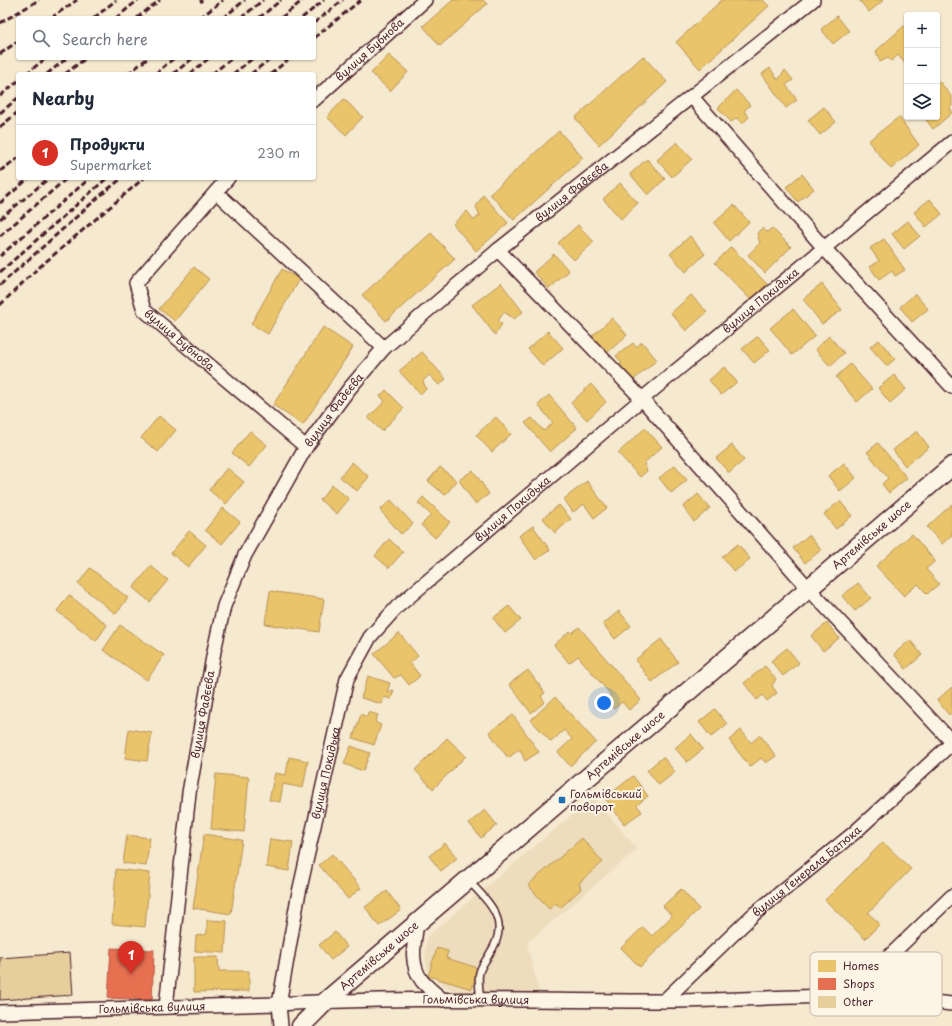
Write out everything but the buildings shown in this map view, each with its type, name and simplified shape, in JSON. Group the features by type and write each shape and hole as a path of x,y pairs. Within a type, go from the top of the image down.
{"main road":[{"name":"Артемівське шосе","path":"300,1026 416,924 952,466"}],"street":[{"name":"вулиця Бубнова","path":"316,98 425,0"},
{"name":"вулиця Фадєєва","path":"166,1007 189,793 214,651 224,606 245,556 306,447 349,389 384,348 498,250 813,0"},
{"path":"692,97 824,248 952,387"},
{"name":"вулиця Покидька","path":"281,1026 280,1004 298,897 347,679 370,637 397,608 642,399 952,142"},
{"name":"вулиця Бубнова","path":"226,180 136,283 144,310 306,447"},
{"path":"216,192 384,348"},
{"path":"498,250 642,399 809,589 952,742"},
{"name":"вулиця Генерала Батюка","path":"664,1001 754,914 854,833 952,742"},
{"path":"894,952 952,896"},
{"path":"416,924 413,950 415,968 422,981 443,1000"},
{"name":"Гольмівська вулиця","path":"0,1012 326,1002 443,1000 664,1001 810,997"},
{"name":"Гольмівська вулиця","path":"942,1003 952,1004"}],"lane":[{"path":"468,880 489,902 497,913 498,937 491,953 483,963 479,975 480,1000"}],"shaded area":[{"path":"593,797 637,849 527,943 539,992 456,992 441,984 427,969 425,952 427,937"}],"railway":[{"path":"0,23 39,0"},
{"path":"54,16 77,0"},
{"path":"96,16 116,0"},
{"path":"118,16 138,0"},
{"path":"140,16 160,0"},
{"path":"203,16 223,0"},
{"path":"225,16 245,0"},
{"path":"243,16 263,0"},
{"path":"261,16 281,0"},
{"path":"283,16 303,0"},
{"path":"304,16 324,0"},
{"path":"316,21 343,0"},
{"path":"316,36 361,0"},
{"path":"0,54 16,42"},
{"path":"28,72 44,60"},
{"path":"50,72 64,60"},
{"path":"68,72 83,60"},
{"path":"130,72 146,60"},
{"path":"157,72 172,60"},
{"path":"176,72 190,60"},
{"path":"192,72 207,60"},
{"path":"214,72 230,60"},
{"path":"236,72 250,60"},
{"path":"254,72 268,60"},
{"path":"273,72 288,60"},
{"path":"0,96 16,83"},
{"path":"0,113 16,100"},
{"path":"0,127 16,114"},
{"path":"0,171 16,159"},
{"path":"0,203 27,180"},
{"path":"0,219 47,180"},
{"path":"0,236 65,180"},
{"path":"0,256 88,180"},
{"path":"0,272 105,180"},
{"path":"0,285 120,180"},
{"path":"0,305 36,270 142,180"}],"place":[{"name":"Гольмівський поворот","path":"562,800"},
{"name":"Продукти","path":"131,974"}]}
